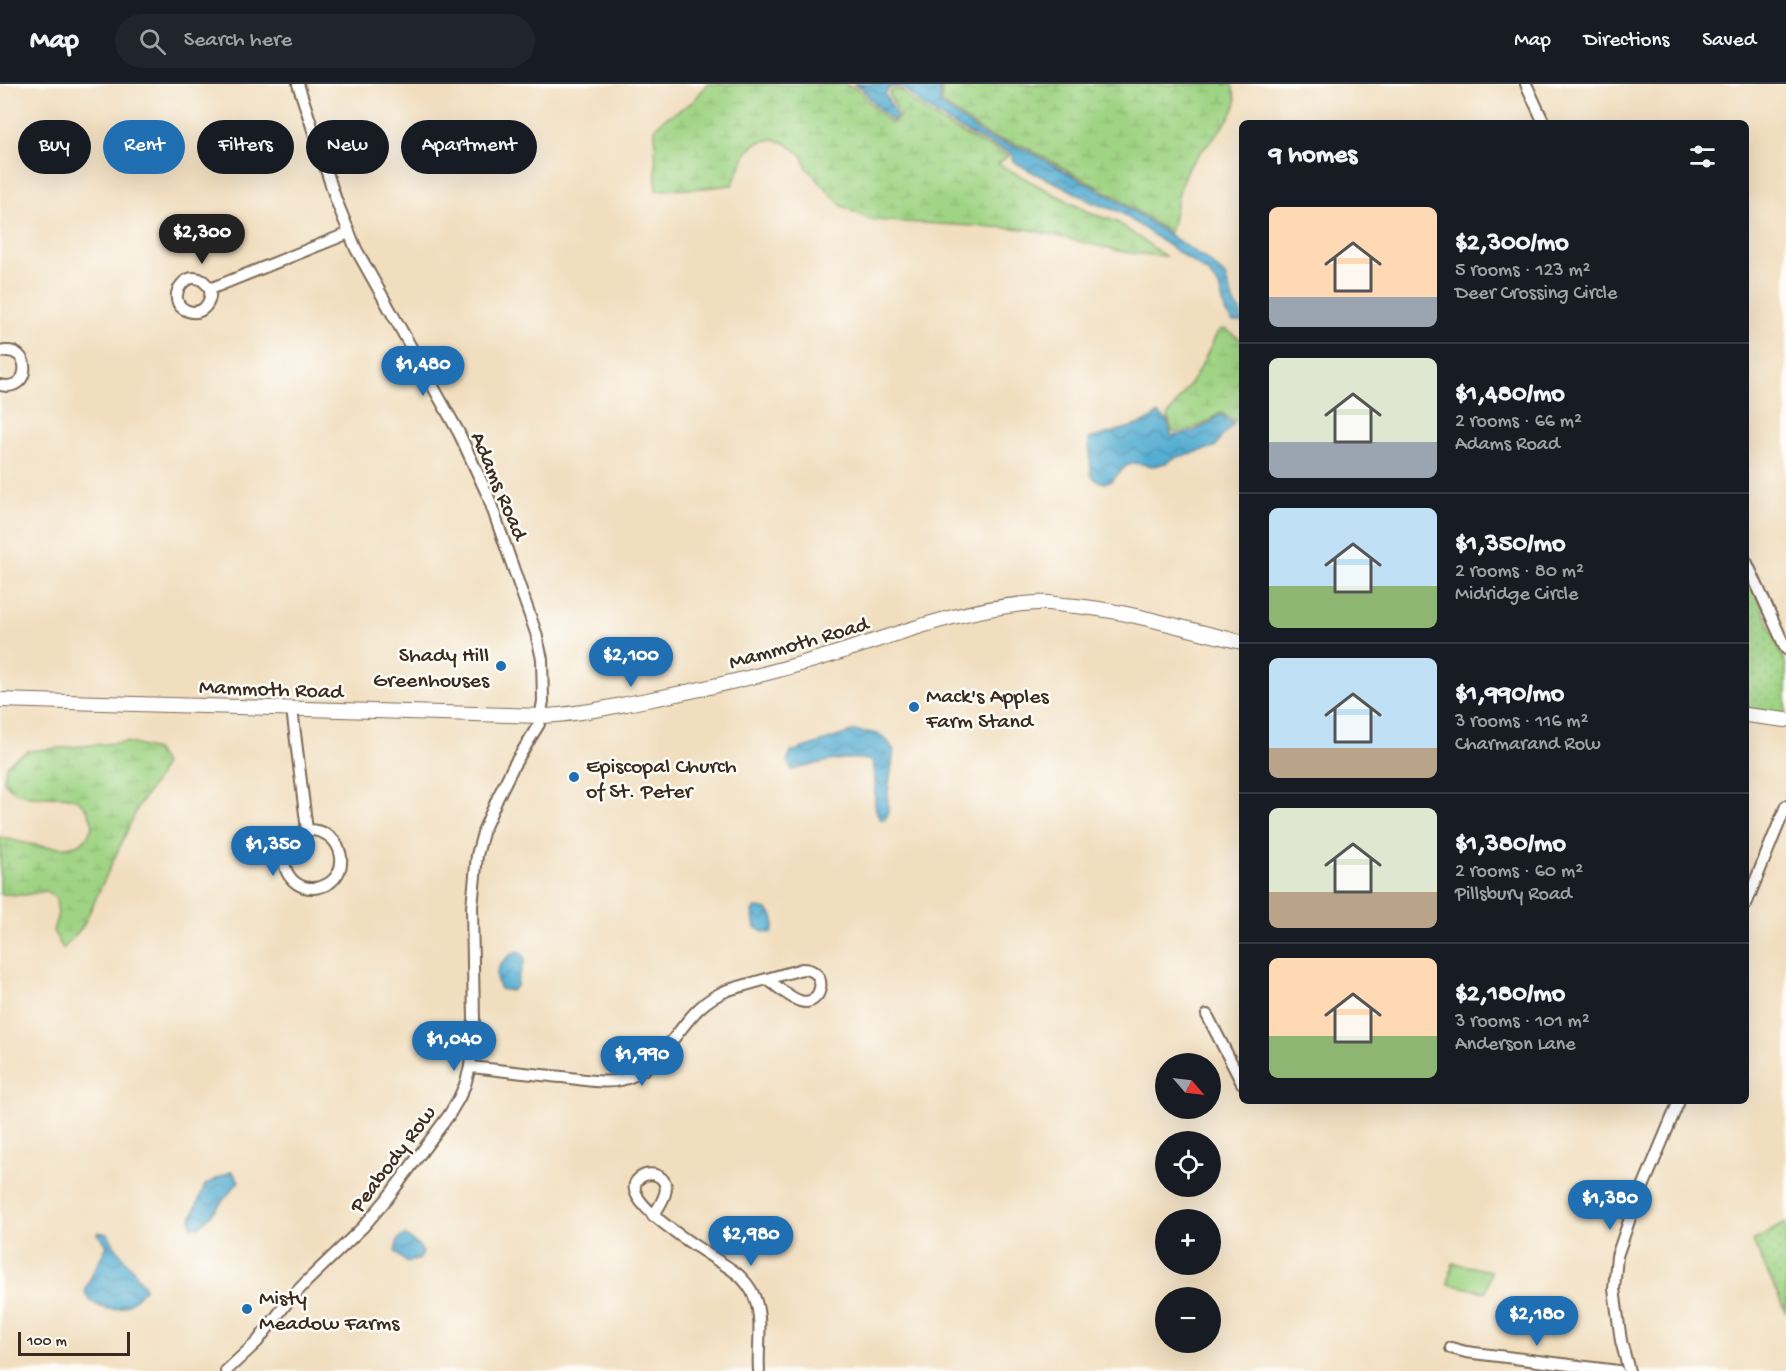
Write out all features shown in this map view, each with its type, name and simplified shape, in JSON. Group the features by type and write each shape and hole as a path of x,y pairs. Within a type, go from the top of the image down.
{"main road":[{"name":"Mammoth Road","path":"0,700 541,716 575,714 712,688 796,666 980,610 1038,603 1104,609 1239,641"},
{"path":"1749,716 1786,720"}],"street":[{"name":"Adams Road","path":"298,84 333,192 349,233 372,280 459,433 488,496 541,650 543,678 541,716"},
{"path":"1526,84 1543,120"},
{"path":"210,289 349,233"},
{"path":"0,352 10,351 17,354 22,358 25,368 17,383 7,386 0,385"},
{"path":"1749,568 1786,649"},
{"path":"292,709 307,830"},
{"name":"Peabody Row","path":"226,1371 251,1348 295,1294 363,1227 386,1200 449,1115 465,1085 470,1067 474,1020 473,890 477,855 484,829 498,797 514,765 535,732 541,716"},
{"path":"1749,897 1786,806"},
{"path":"307,830 328,835 336,843 341,853 339,869 333,879 314,888 297,884 289,876 284,865 284,854 288,843 307,830"},
{"path":"470,1067 596,1081 622,1080 638,1074 652,1063 695,1011 711,997 728,990 802,969 812,970 819,978 820,989 818,994 810,1000 799,1000 767,979"},
{"path":"1207,1015 1239,1077"},
{"path":"1629,1371 1621,1341 1614,1288 1617,1257 1630,1218 1678,1104"},
{"path":"653,1216 739,1275 751,1289 759,1313 759,1371"},
{"path":"1451,1348 1466,1352 1618,1371"}],"green space":[{"path":"707,84 845,84 860,90 875,109 892,124 900,116 889,95 892,90 901,90 938,120 1009,155 998,164 1092,214 1117,222 1165,256 1128,253 1027,229 870,220 842,206 807,168 802,155 785,143 774,139 756,143 747,152 732,185 656,190 655,127 693,102"},
{"path":"942,84 1232,84 1236,102 1229,118 1187,170 1179,192 1170,233 1116,197 1026,147 989,136 942,103"},
{"path":"1225,329 1239,338 1239,418 1235,421 1221,413 1196,427 1172,432 1168,415 1198,371 1219,330"},
{"path":"1752,582 1786,666 1786,714 1749,709 1749,583"},
{"path":"126,742 155,750 164,763 158,778 139,805 83,926 63,949 53,931 58,914 56,898 46,891 24,895 0,894 0,837 45,846 69,847 79,844 86,838 93,825 88,811 81,802 72,798 30,796 14,791 4,781 6,766 28,751"},
{"path":"1786,1223 1786,1313 1753,1241"},
{"path":"1453,1263 1491,1271 1486,1292 1448,1284"}],"water":[{"path":"853,84 940,84 940,104 988,138 1025,149 1115,199 1209,261 1225,276 1235,306 1239,309 1239,322 1233,322 1226,314 1219,286 1207,272 1118,211 1093,203 1013,161 1011,153 940,117 902,87 890,87 885,94 897,116 892,121 861,87"},
{"path":"1158,414 1167,420 1171,435 1195,430 1222,415 1234,424 1215,447 1153,466 1135,463 1126,466 1111,481 1104,483 1091,475 1089,439 1144,423"},
{"path":"854,731 877,734 885,739 894,750 888,792 888,814 885,819 880,819 875,805 875,776 872,761 842,759 792,770 787,762 791,752"},
{"path":"756,908 770,912 774,918 772,933 763,932 755,927 752,911"},
{"path":"517,951 523,955 525,961 517,986 511,991 500,989 496,977 497,971 502,962"},
{"path":"232,1171 239,1181 199,1227 191,1227 191,1219 205,1185"},
{"path":"98,1232 108,1234 145,1288 135,1299 119,1309 106,1309 99,1306 85,1293 107,1245"},
{"path":"405,1235 423,1252 420,1259 407,1263 395,1251 398,1239"}],"place":[{"name":"Shady Hill Greenhouses","path":"501,666"},
{"name":"Mack's Apples Farm Stand","path":"914,707"},
{"name":"Episcopal Church of St. Peter","path":"574,777"},
{"name":"Misty Meadow Farms","path":"247,1309"}]}
